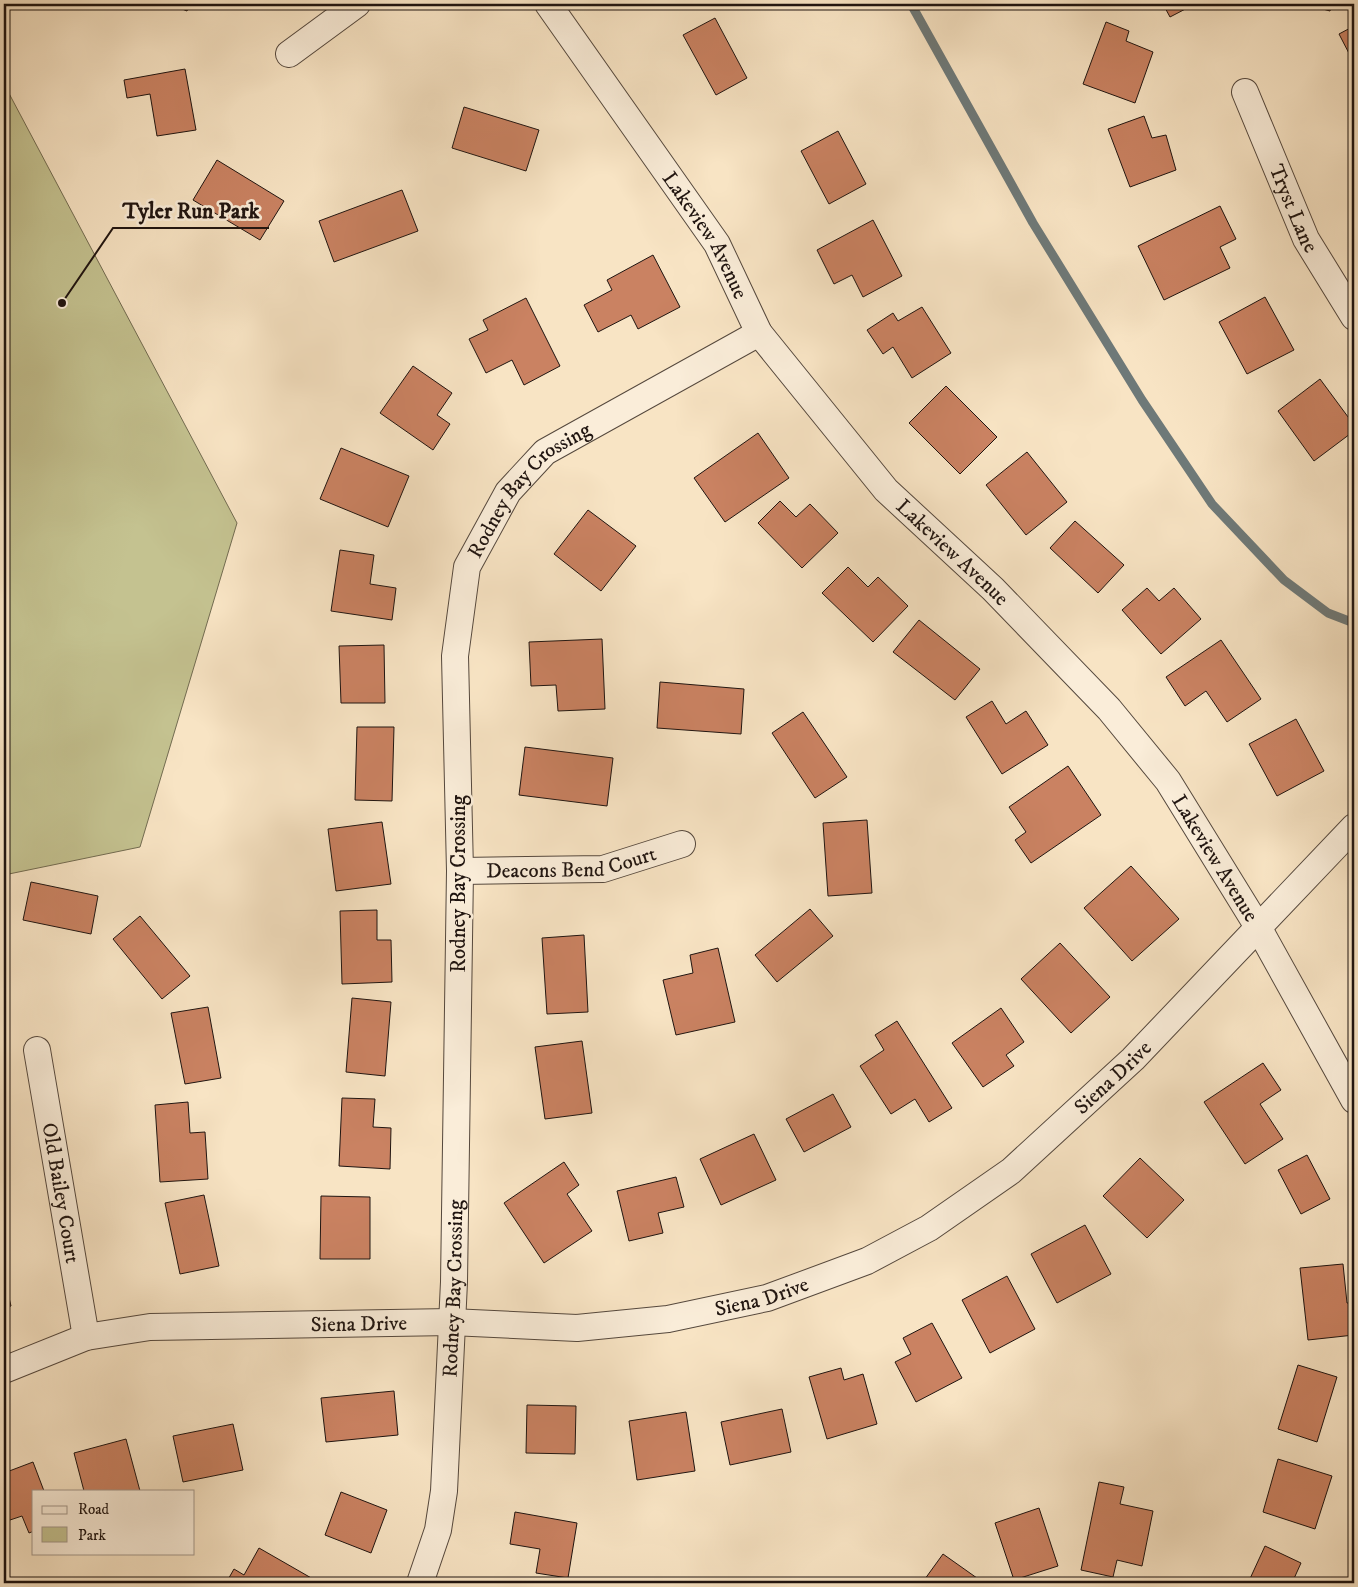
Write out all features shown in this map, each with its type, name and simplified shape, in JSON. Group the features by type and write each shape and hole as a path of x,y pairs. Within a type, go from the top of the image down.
{"street":[{"path":"289,54 357,4"},
{"name":"Lakeview Avenue","path":"548,4 717,244 759,333 886,490 994,589 1110,709 1168,782 1258,927 1354,1100"},
{"name":"Tryst Lane","path":"1245,92 1306,239 1354,317"},
{"name":"Rodney Bay Crossing","path":"420,1583 438,1530 444,1491 454,1282 460,871 455,656 468,567 508,492 545,452 759,333"},
{"name":"Siena Drive","path":"4,1370 86,1337 150,1327 451,1322 577,1328 668,1319 767,1298 867,1261 929,1228 1012,1171 1133,1059 1354,828"},
{"name":"Deacons Bend Court","path":"460,871 603,869 682,844"},
{"name":"Old Bailey Court","path":"37,1050 86,1337"}],"green space":[{"path":"4,84 237,523 140,847 4,875"}],"building":[{"path":"170,4 190,4 187,11"},
{"path":"1163,4 1195,4 1170,17"},
{"path":"1305,4 1332,4 1330,11"},
{"path":"715,18 747,78 716,95 683,35"},
{"path":"1106,22 1129,31 1126,41 1153,52 1135,103 1083,84"},
{"path":"1354,26 1354,63 1339,34"},
{"path":"185,69 196,130 157,136 150,94 127,98 124,80"},
{"path":"464,107 539,130 526,171 452,148"},
{"path":"1144,116 1152,138 1166,135 1176,170 1130,187 1108,129"},
{"path":"838,131 866,184 829,204 801,151"},
{"path":"217,160 284,201 260,240 193,200"},
{"path":"402,190 418,231 334,262 319,221"},
{"path":"1220,206 1236,239 1220,247 1230,268 1164,300 1138,246"},
{"path":"873,220 902,276 863,297 852,275 834,284 817,250"},
{"path":"653,255 680,307 638,329 631,315 598,332 584,305 612,290 607,280"},
{"path":"1265,297 1294,350 1247,374 1219,322"},
{"path":"526,298 560,366 524,385 512,360 486,373 469,339 488,330 483,320"},
{"path":"922,307 951,353 912,378 893,347 883,354 867,330 893,313 898,321"},
{"path":"413,366 452,393 437,415 450,424 433,450 380,413"},
{"path":"1320,379 1354,425 1354,431 1314,461 1278,411"},
{"path":"946,386 997,437 960,474 909,423"},
{"path":"758,433 789,478 725,522 694,478"},
{"path":"341,448 409,476 388,527 320,499"},
{"path":"1027,452 1067,502 1026,535 986,485"},
{"path":"780,501 796,517 810,504 838,533 802,568 758,523"},
{"path":"588,510 636,546 601,591 554,554"},
{"path":"1075,521 1124,565 1098,593 1050,548"},
{"path":"340,550 374,555 370,584 396,588 392,620 331,611"},
{"path":"848,567 868,587 878,577 908,606 873,642 822,593"},
{"path":"1147,588 1159,601 1174,588 1201,619 1161,654 1122,610"},
{"path":"919,620 980,669 955,700 893,652"},
{"path":"602,639 605,709 558,711 556,685 531,686 529,642"},
{"path":"1221,640 1261,699 1227,722 1206,691 1185,706 1166,677"},
{"path":"384,645 385,703 341,703 339,646"},
{"path":"660,682 744,689 741,734 657,728"},
{"path":"992,701 1006,724 1026,711 1048,745 1002,774 966,717"},
{"path":"803,712 847,777 815,798 772,733"},
{"path":"1296,719 1324,771 1277,796 1249,744"},
{"path":"357,727 394,727 392,801 355,800"},
{"path":"525,747 613,758 607,806 519,795"},
{"path":"1068,766 1101,815 1031,863 1015,840 1026,832 1009,807"},
{"path":"867,820 872,893 828,896 823,823"},
{"path":"382,822 391,884 336,891 328,829"},
{"path":"1131,866 1179,919 1132,961 1084,908"},
{"path":"31,882 98,896 91,934 23,920"},
{"path":"810,909 833,936 777,982 755,955"},
{"path":"377,910 377,940 391,940 392,982 342,984 340,911"},
{"path":"140,916 190,976 162,999 113,939"},
{"path":"584,935 588,1012 547,1014 542,938"},
{"path":"1060,943 1110,997 1071,1033 1021,979"},
{"path":"718,948 735,1022 676,1035 663,980 693,973 690,955"},
{"path":"352,998 391,1002 385,1076 346,1072"},
{"path":"208,1007 221,1078 185,1084 171,1013"},
{"path":"1001,1008 1024,1042 1006,1055 1014,1066 983,1087 952,1043"},
{"path":"897,1021 952,1108 929,1122 915,1099 891,1114 860,1066 884,1050 875,1035"},
{"path":"582,1041 592,1113 545,1119 535,1047"},
{"path":"1263,1063 1281,1090 1260,1104 1283,1139 1245,1164 1204,1102"},
{"path":"833,1094 851,1127 804,1152 786,1119"},
{"path":"342,1098 375,1099 373,1127 391,1128 390,1169 339,1166"},
{"path":"188,1102 190,1133 205,1132 208,1179 160,1182 155,1105"},
{"path":"754,1134 776,1180 721,1205 700,1159"},
{"path":"1307,1155 1330,1199 1301,1214 1278,1170"},
{"path":"1140,1158 1184,1200 1147,1238 1103,1196"},
{"path":"564,1162 579,1185 567,1194 592,1231 544,1263 504,1203"},
{"path":"676,1177 684,1207 658,1213 663,1233 629,1241 617,1191"},
{"path":"204,1195 219,1266 180,1274 165,1203"},
{"path":"321,1196 370,1197 370,1259 320,1259"},
{"path":"1085,1225 1111,1274 1057,1303 1031,1254"},
{"path":"1343,1264 1347,1303 1354,1303 1354,1335 1308,1340 1300,1268"},
{"path":"1007,1276 1035,1329 990,1353 962,1300"},
{"path":"4,1277 11,1306 4,1308"},
{"path":"932,1323 962,1378 916,1402 895,1362 911,1354 903,1338"},
{"path":"1298,1365 1337,1377 1317,1442 1278,1429"},
{"path":"841,1368 844,1380 863,1374 877,1424 827,1439 809,1377"},
{"path":"394,1391 398,1435 326,1442 321,1398"},
{"path":"527,1405 576,1406 575,1454 526,1453"},
{"path":"782,1409 791,1452 730,1465 721,1422"},
{"path":"686,1412 695,1471 637,1480 629,1421"},
{"path":"233,1424 243,1470 183,1482 173,1436"},
{"path":"126,1439 140,1490 84,1490 74,1453"},
{"path":"1278,1459 1332,1476 1315,1529 1263,1512"},
{"path":"33,1462 44,1490 32,1490 32,1532 29,1533 22,1516 7,1521 4,1513 4,1473"},
{"path":"1099,1482 1124,1487 1120,1504 1153,1511 1142,1566 1117,1560 1113,1577 1081,1570"},
{"path":"341,1492 387,1510 371,1553 325,1535"},
{"path":"1039,1508 1058,1566 1014,1580 995,1523"},
{"path":"515,1512 577,1523 568,1578 536,1573 540,1549 510,1544"},
{"path":"1265,1546 1301,1563 1292,1583 1248,1583"},
{"path":"259,1548 320,1583 226,1583 234,1569 244,1575"},
{"path":"943,1554 984,1583 922,1583"}],"waterway":[{"path":"911,4 1033,223 1142,400 1212,504 1284,580 1328,613 1354,623"}],"place":[{"name":"Tyler Run Park","path":"62,303"}]}
